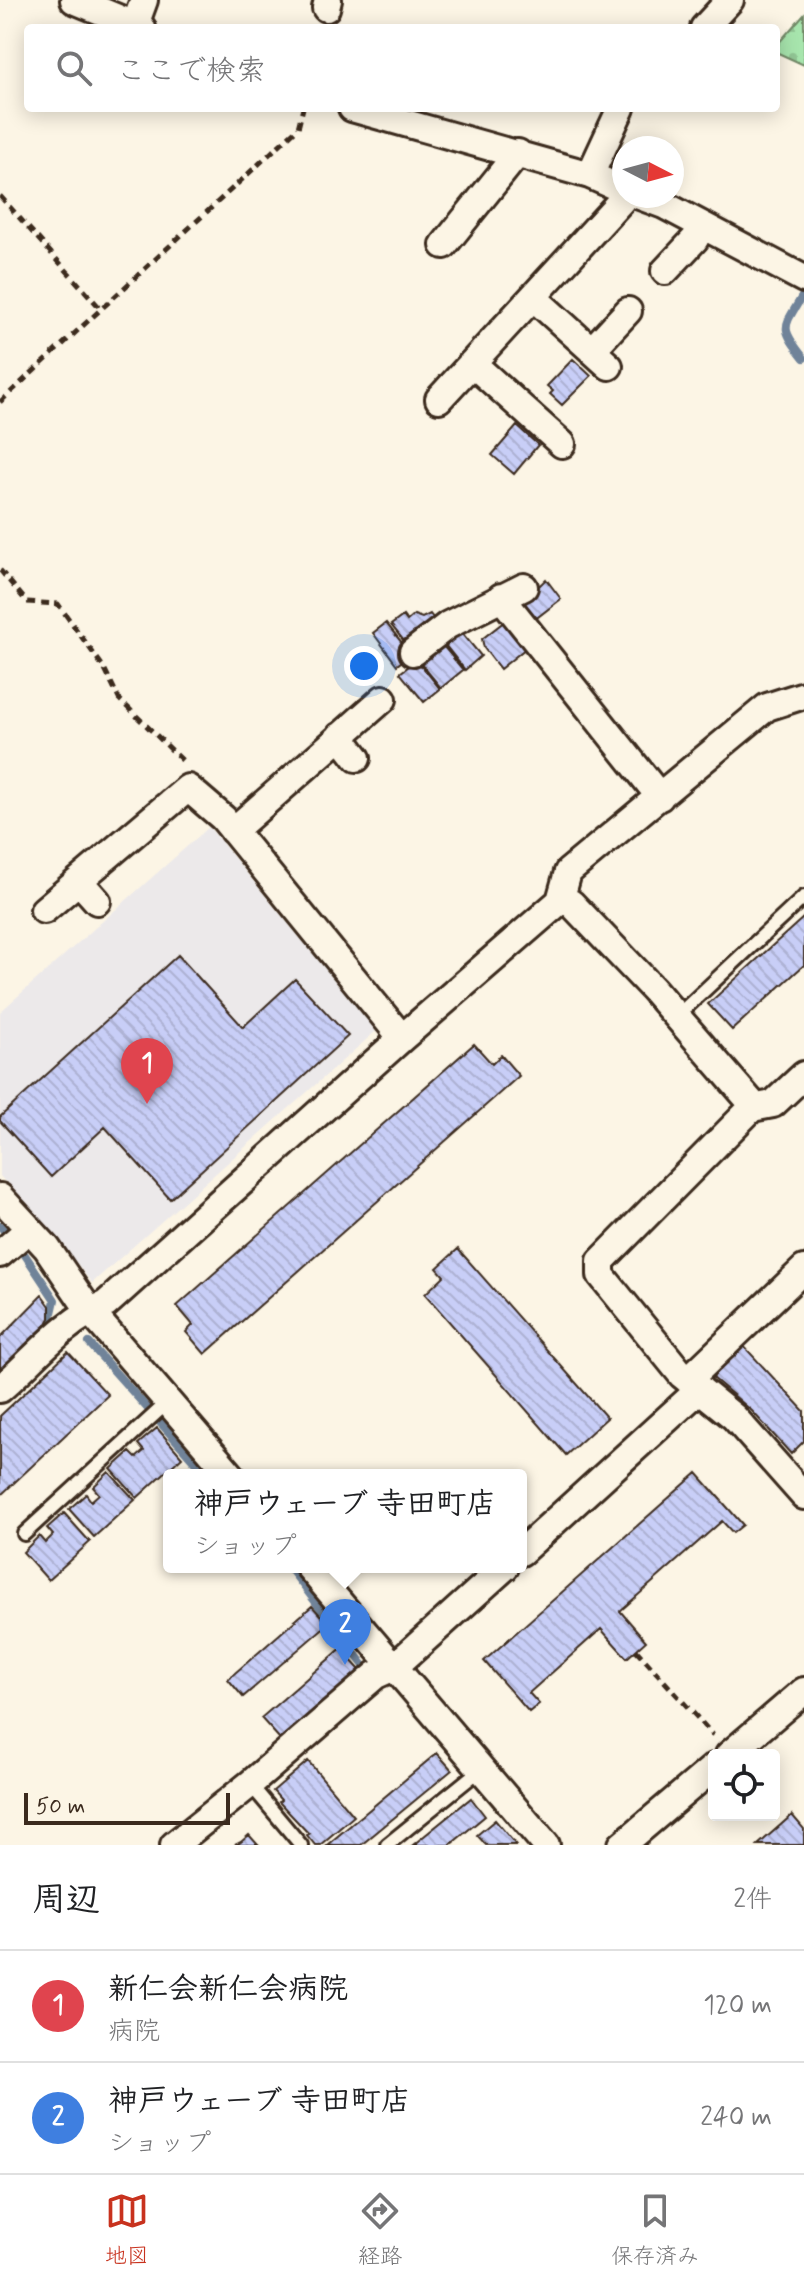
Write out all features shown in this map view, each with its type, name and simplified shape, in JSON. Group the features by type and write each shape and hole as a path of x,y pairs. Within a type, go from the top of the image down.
{"street":[{"path":"74,0 132,24"},
{"path":"140,24 144,0"},
{"path":"708,24 730,0"},
{"path":"367,112 518,153 590,175 612,187"},
{"path":"590,175 619,112"},
{"path":"444,245 518,153"},
{"path":"439,399 612,207"},
{"path":"669,208 804,279"},
{"path":"665,271 695,239 701,227"},
{"path":"533,297 600,358 628,311"},
{"path":"472,363 511,415 562,444"},
{"path":"413,652 448,625 513,592 593,693 660,797"},
{"path":"0,1389 72,1322 89,1310 106,1304 402,1038 560,901 568,872 767,707 804,695"},
{"path":"233,831 383,699"},
{"path":"340,736 357,758"},
{"path":"44,910 79,881 159,830 188,788 233,831 402,1038"},
{"path":"79,881 97,901"},
{"path":"560,901 571,903 676,1017 750,1101 752,1108"},
{"path":"804,1075 773,1104 752,1108 601,1261 601,1275 694,1384 734,1417 804,1496"},
{"path":"0,1197 15,1241 47,1248 158,1411 224,1469"},
{"path":"527,1546 694,1384 804,1269"},
{"path":"314,1573 546,1845"},
{"path":"174,1845 376,1675 394,1667 498,1573"},
{"path":"736,1749 804,1691"},
{"path":"622,1845 708,1772"}],"lane":[{"path":"676,1017 804,897"},
{"path":"24,1534 158,1411"},
{"path":"387,1845 481,1769"},
{"path":"250,1784 301,1845"}],"path":[{"path":"0,402 298,128 302,112"},
{"path":"0,196 101,309"},
{"path":"0,570 27,602 58,604 104,668 119,699 189,767"},
{"path":"636,1650 724,1749"}],"shaded area":[{"path":"209,827 376,1031 92,1283 0,1176 0,1012"}],"green space":[{"path":"804,14 804,65 780,54 780,41"}],"building":[{"path":"573,359 591,376 562,405 550,394 553,391 547,386"},
{"path":"517,426 538,445 514,474 492,455"},
{"path":"546,579 561,599 534,620 521,604"},
{"path":"430,614 437,623 408,646 391,625 403,616 407,621 414,615 422,618"},
{"path":"505,621 526,648 500,669 484,648 482,639"},
{"path":"386,623 411,654 397,665 373,633"},
{"path":"458,628 481,656 465,670 442,641"},
{"path":"440,642 463,670 441,688 418,660"},
{"path":"417,660 440,689 424,702 400,673"},
{"path":"804,917 804,965 732,1030 708,1004"},
{"path":"178,955 243,1027 295,979 348,1036 170,1199 105,1127 51,1177 0,1121 0,1117"},
{"path":"474,1044 492,1064 501,1055 519,1076 205,1354 186,1332 193,1325 177,1306"},
{"path":"458,1249 607,1418 566,1455 425,1294 444,1276 437,1268"},
{"path":"42,1295 50,1306 50,1318 44,1329 0,1373 0,1338"},
{"path":"739,1341 804,1411 804,1441 791,1454 752,1411 706,1372"},
{"path":"68,1352 108,1395 0,1496 0,1416"},
{"path":"157,1428 182,1457 169,1469 163,1469 163,1474 137,1498 111,1469 130,1452 136,1458 144,1451 138,1444"},
{"path":"109,1472 135,1500 94,1537 69,1509 86,1494 91,1501 99,1494 93,1487"},
{"path":"697,1473 743,1525 733,1533 722,1521 620,1611 646,1641 627,1658 601,1629 529,1693 539,1704 529,1712 484,1661"},
{"path":"64,1513 90,1542 48,1580 23,1552 39,1536 45,1543 53,1535 47,1528"},
{"path":"312,1606 328,1624 243,1697 228,1679"},
{"path":"344,1646 351,1654 348,1657 360,1670 280,1739 261,1718"},
{"path":"437,1753 452,1770 361,1845 327,1845"},
{"path":"308,1761 354,1816 320,1845 315,1845 273,1791"},
{"path":"471,1798 485,1816 450,1845 413,1845"},
{"path":"792,1815 804,1829 804,1845 758,1845"},
{"path":"495,1820 516,1845 486,1845 477,1835"},
{"path":"249,1835 258,1845 235,1845 241,1842"}],"waterway":[{"path":"804,293 787,326 790,339 804,358"},
{"path":"0,1226 23,1252 55,1300 48,1330"},
{"path":"89,1343 202,1469"},
{"path":"294,1573 368,1671 364,1675"}],"place":[{"name":"新仁会新仁会病院","path":"147,1104"},
{"name":"神戸ウェーブ 寺田町店","path":"345,1665"}]}
